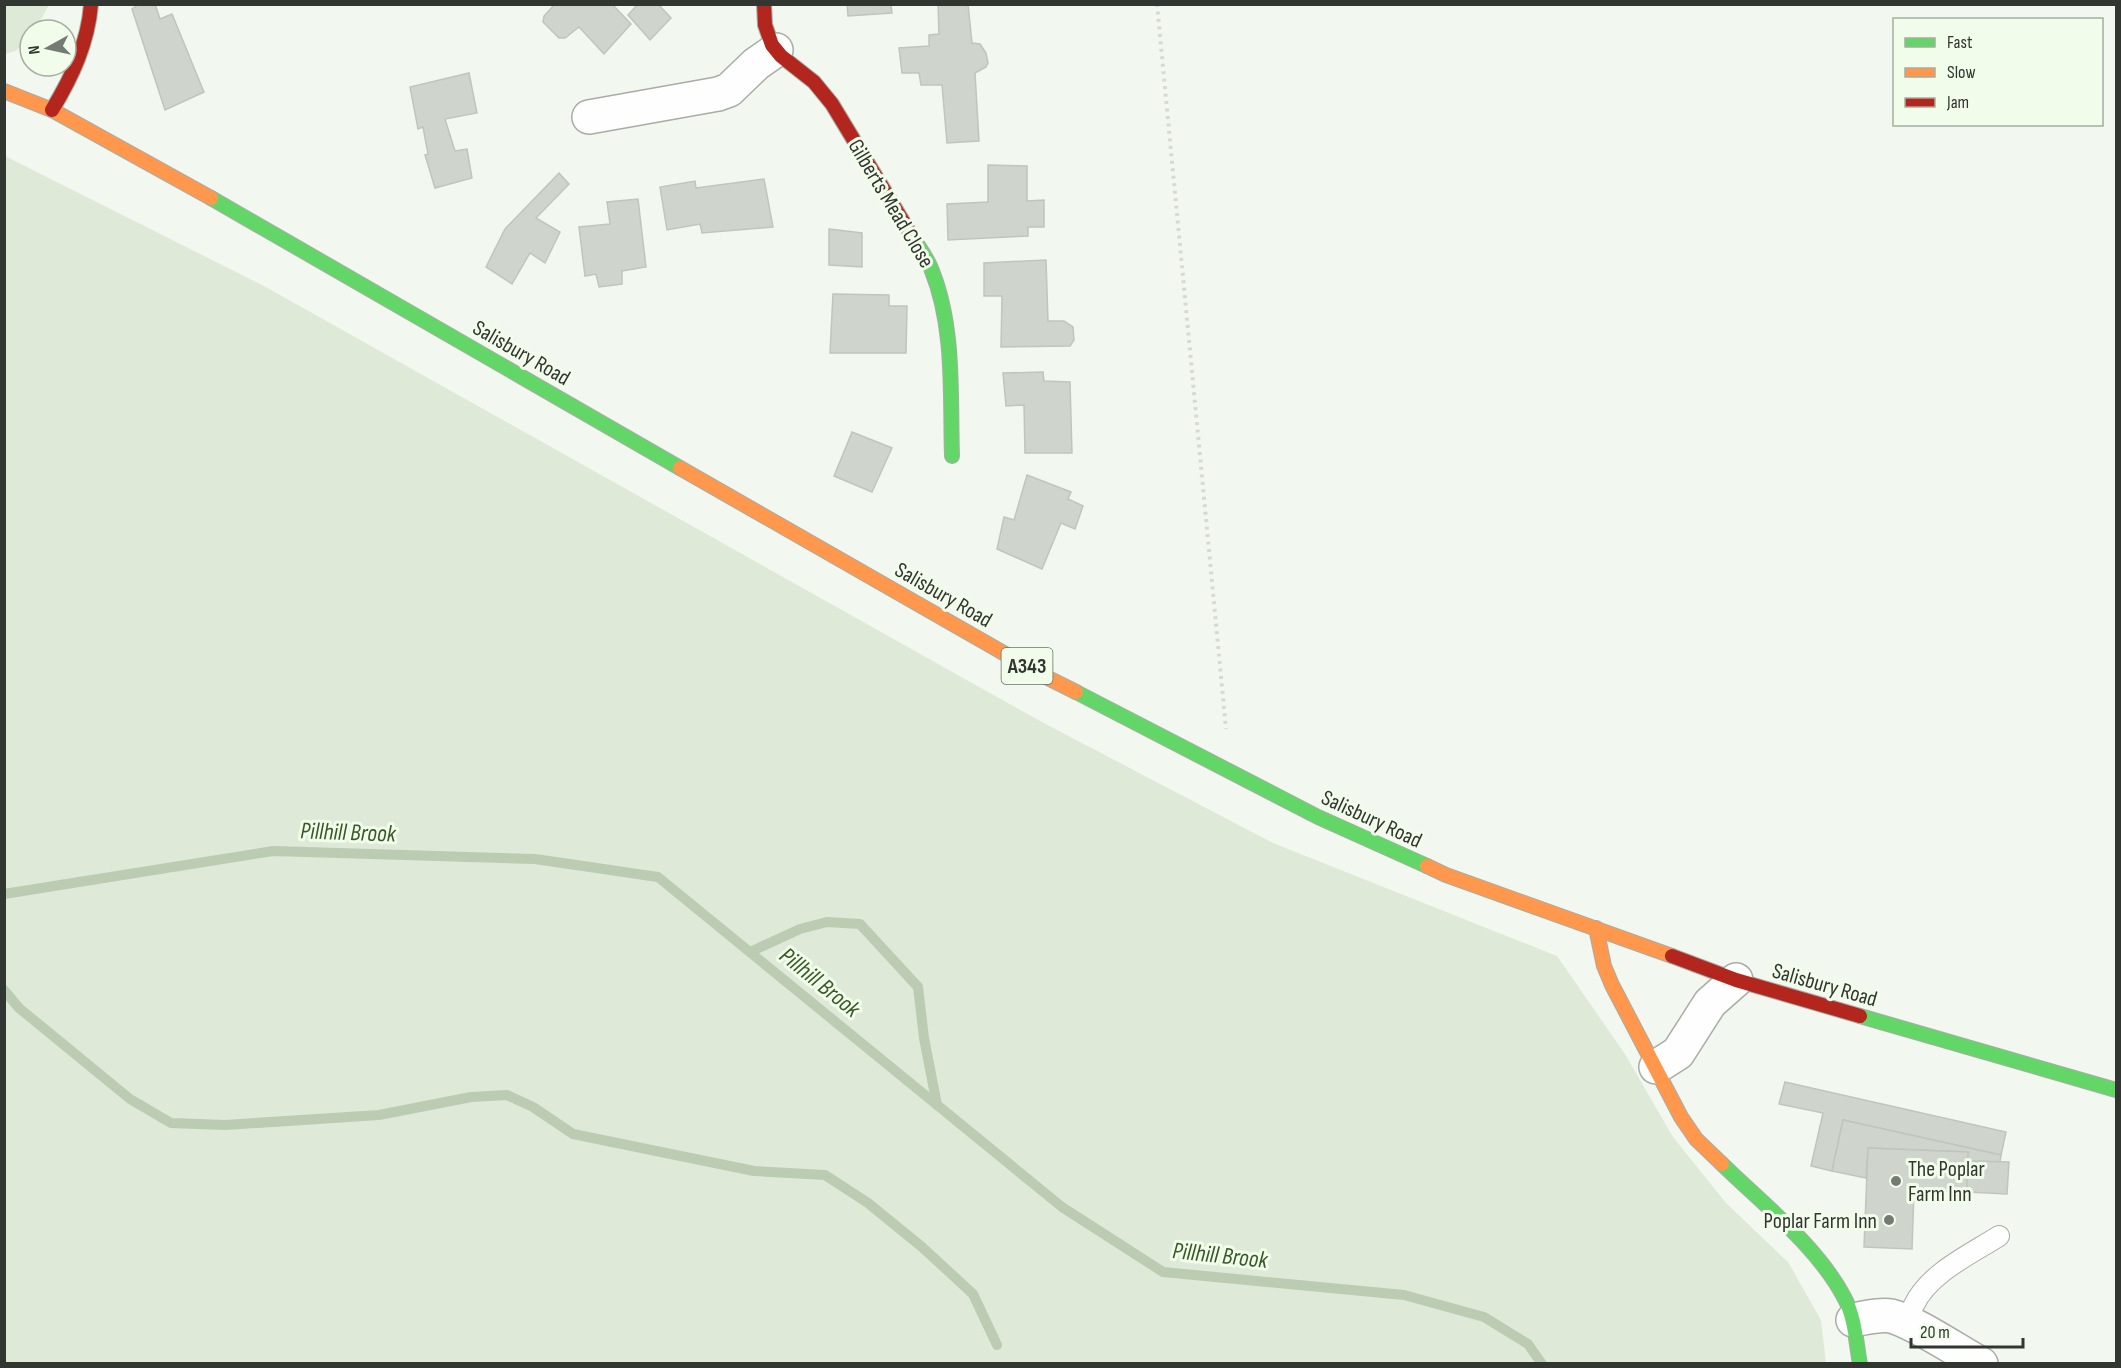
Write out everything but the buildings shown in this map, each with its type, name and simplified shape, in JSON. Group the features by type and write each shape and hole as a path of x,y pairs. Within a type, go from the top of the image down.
{"main road":[{"path":"52,110 64,91 78,58 90,18 91,4"},
{"name":"Gilberts Mead Close","path":"764,4 765,26 771,45 780,56 813,80 832,104 932,269 939,288 946,333 952,456"},
{"name":"Salisbury Road","path":"4,91 52,110 251,221 1042,675 1318,817 1446,875 1736,980 2116,1090"},
{"path":"1596,928 1604,966 1612,985 1681,1117 1696,1139 1817,1258 1830,1274 1845,1299 1853,1320 1860,1364"}],"street":[{"path":"589,117 718,94 729,90 756,64 776,50"},
{"path":"1656,1067 1678,1053 1710,1003 1736,980"},
{"path":"1853,1320 1890,1316 1908,1323 1981,1364"}],"lane":[{"path":"1908,1323 1914,1303 1924,1290 1941,1274 1999,1236"}],"path":[{"path":"1157,4 1230,770"}],"green space":[{"path":"4,5 49,5 42,18 18,18 18,49 5,54"},
{"path":"5,156 264,286 1040,721 1273,843 1557,956 1625,1054 1673,1137 1726,1203 1788,1262 1821,1320 1826,1363 5,1363"}],"waterway":[{"name":"Pillhill Brook","path":"4,894 273,851 535,859 658,877 1062,1207 1163,1272 1404,1295 1484,1317 1528,1344 1542,1364"},
{"path":"750,952 800,929 827,922 860,924 918,987 924,1038 937,1105"},
{"path":"4,990 19,1008 130,1099 171,1123 225,1125 379,1115 471,1097 507,1095 533,1107 573,1134 754,1171 825,1175 868,1203 922,1247 973,1294 997,1345"}],"traffic: fast":[{"path":"211,198 680,468"},
{"path":"913,238 930,267 945,316 950,362 952,456"},
{"path":"1076,692 1318,817 1427,866"},
{"path":"1860,1016 2116,1090"},
{"path":"1722,1164 1788,1226 1833,1278 1851,1313 1860,1364"}],"traffic: slow":[{"path":"4,91 52,110 211,198"},
{"path":"680,468 1042,675 1076,692"},
{"path":"1427,866 1446,875 1672,956"},
{"path":"1596,928 1604,966 1612,985 1681,1117 1696,1139 1722,1164"}],"traffic: jam":[{"path":"52,110 83,46 91,4"},
{"path":"764,4 765,25 772,45 781,56 814,82 832,104 913,238"},
{"path":"1672,956 1736,980 1860,1016"}],"place":[{"name":"The Poplar Farm Inn","path":"1896,1181"},
{"name":"Poplar Farm Inn","path":"1889,1220"}]}
